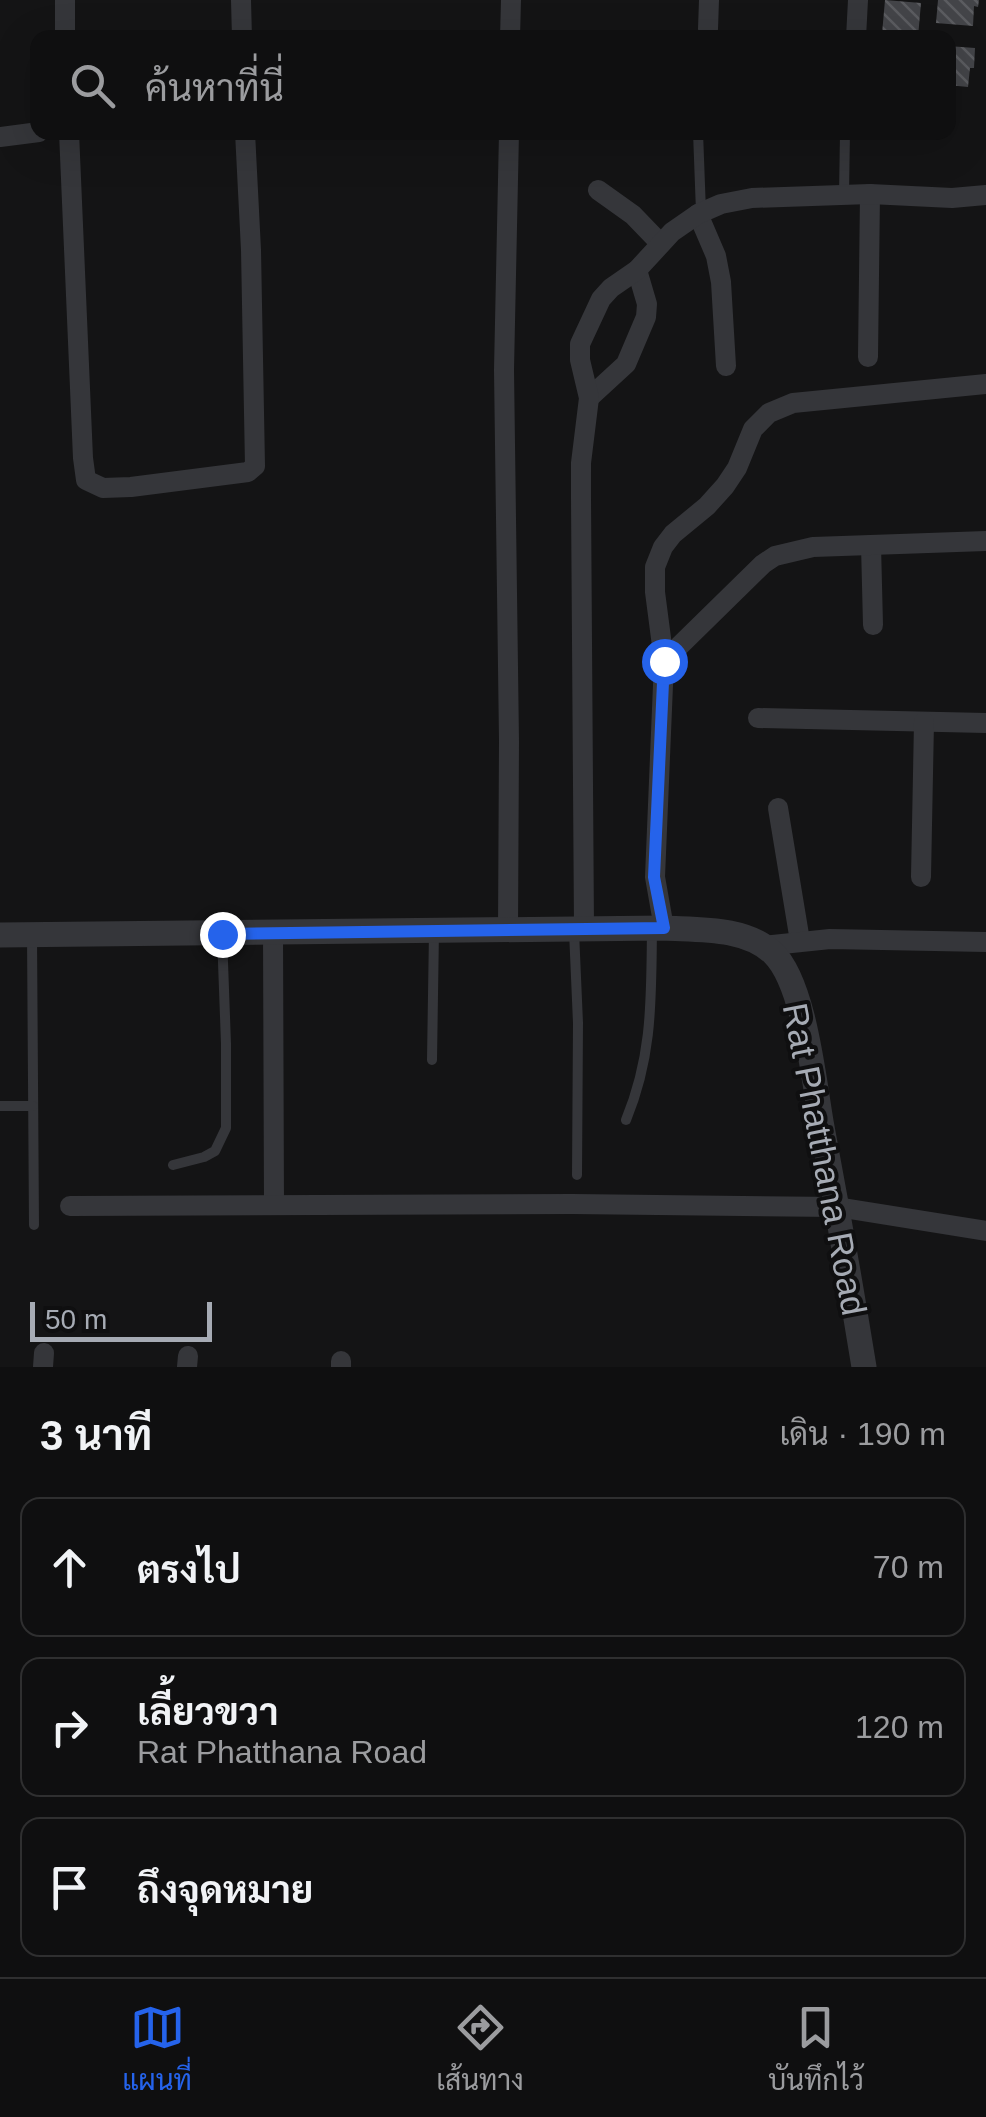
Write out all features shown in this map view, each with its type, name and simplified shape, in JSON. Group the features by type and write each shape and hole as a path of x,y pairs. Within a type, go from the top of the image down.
{"street":[{"path":"65,0 65,30"},
{"path":"241,0 242,30"},
{"path":"510,0 510,30"},
{"path":"708,29 709,0"},
{"path":"856,30 858,0"},
{"path":"0,138 30,133"},
{"path":"69,140 83,458 86,480 103,488 248,472 255,466 245,140"},
{"path":"508,929 510,740 504,370 510,140"},
{"path":"598,190 633,215 660,243"},
{"path":"579,928 581,498 589,398 580,344 600,299 638,270 672,232 721,204 752,198 844,194 952,198 986,194"},
{"path":"868,357 870,194"},
{"path":"699,214 716,256 721,282 726,366"},
{"path":"589,398 626,364 646,317 647,304 638,270"},
{"path":"658,928 654,877 664,661 655,566 663,547 725,486 753,429 769,414 792,403 986,384"},
{"path":"664,661 775,556 813,548 986,540"},
{"path":"871,545 873,625"},
{"path":"758,718 986,723"},
{"path":"921,877 924,722"},
{"path":"778,808 800,940"},
{"path":"0,936 658,928 720,932 763,946 800,940 986,942"},
{"path":"273,933 274,1205"},
{"name":"Rat Phatthana Road","path":"763,946 784,968 804,1030 864,1367"},
{"path":"70,1206 837,1207 986,1231"}],"lane":[{"path":"698,140 699,214"},
{"path":"844,194 845,140"},
{"path":"576,1175 579,928"},
{"path":"626,1120 644,1064 658,928"},
{"path":"432,1060 434,930"},
{"path":"173,1165 216,1151 226,1128 222,934"},
{"path":"32,935 34,1225"},
{"path":"0,1106 33,1106"}],"building":[{"path":"885,0 921,3 919,30 882,30"},
{"path":"938,0 979,0 978,7 974,6 973,26 936,23"},
{"path":"956,47 975,48 968,87 956,86"}],"route":[{"path":"222,934 664,928 654,877 664,661"}]}
